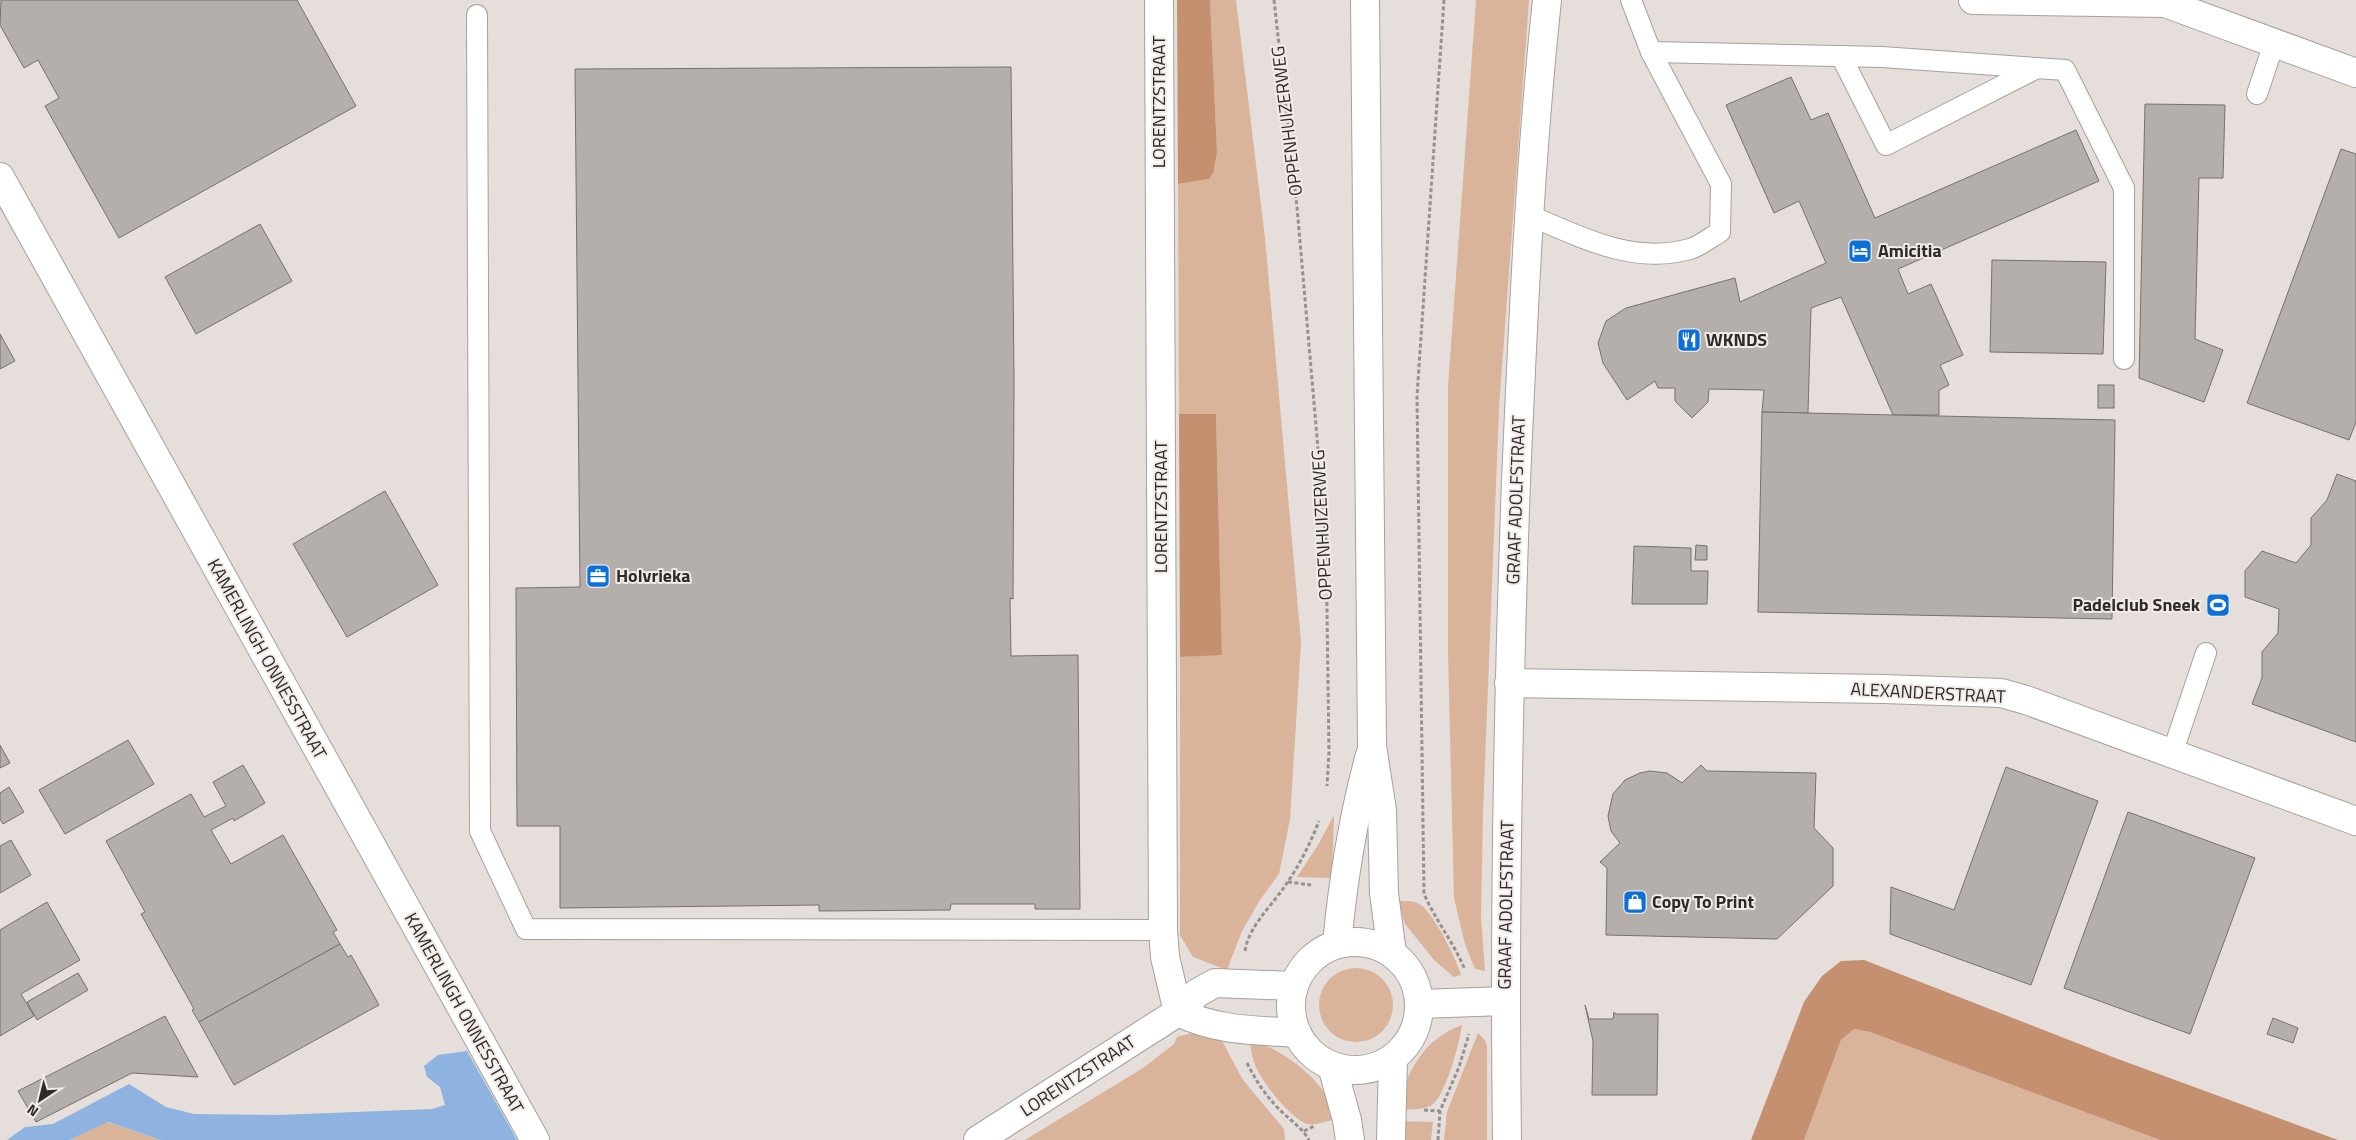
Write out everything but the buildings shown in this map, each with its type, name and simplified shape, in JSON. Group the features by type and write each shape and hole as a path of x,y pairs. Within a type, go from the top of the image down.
{"street":[{"name":"LORENTZSTRAAT","path":"1159,0 1163,930 1165,958 1178,1012"},
{"name":"GRAAF ADOLFSTRAAT","path":"1507,1140 1505,1001 1509,683 1529,215 1547,0"},
{"path":"1973,0 2165,3 2356,73"},
{"path":"1364,1 1372,746 1382,810 1384,893 1392,953"},
{"name":"KAMERLINGH ONNESSTRAAT","path":"0,177 535,1140"},
{"name":"ALEXANDERSTRAAT","path":"1509,683 1883,689 2001,693 2026,700 2356,821"},
{"path":"1338,944 1342,889 1356,808 1372,746"},
{"path":"1356,942 1375,944 1392,953 1406,966 1416,984 1420,1004 1419,1019 1413,1035 1405,1048 1393,1058 1374,1068 1353,1071 1332,1066 1311,1053 1296,1033 1291,1010 1294,986 1304,967 1318,953 1338,944 1356,942"},
{"name":"LORENTZSTRAAT","path":"978,1140 1178,1012 1197,993 1215,983 1239,982 1294,986"},
{"name":"GRAAF ADOLFSTRAAT","path":"1420,1004 1505,1001"},
{"path":"1178,1012 1198,1022 1217,1027 1296,1033"},
{"path":"1391,1140 1393,1058"},
{"path":"1332,1066 1347,1120 1350,1140"}],"lane":[{"path":"1529,215 1600,245 1651,255 1691,249 1720,232 1721,184 1651,52 1631,0"},
{"path":"477,15 480,832 526,929 1163,930"},
{"path":"2257,94 2274,43"},
{"path":"1651,52 1882,57 2065,70 2124,188 2124,359"},
{"path":"1841,56 1886,145 2037,68"},
{"path":"2172,754 2206,653"}],"path":[{"name":"OPPENHUIZERWEG","path":"1274,0 1297,207 1326,541 1329,752 1326,788"},
{"path":"1424,894 1417,396 1444,0"},
{"path":"1239,982 1247,938 1288,882 1313,836 1322,813"},
{"path":"1240,1029 1242,1046 1256,1081 1276,1107 1304,1131 1309,1140"}],"shaded area":[{"path":"1177,0 1210,0 1217,152 1213,173 1209,179 1178,184"},
{"path":"1210,0 1236,0 1265,238 1301,642 1290,819 1279,874 1260,900 1242,931 1227,970 1193,957 1180,935 1180,657 1222,654 1216,414 1179,414 1178,184 1209,179 1217,152"},
{"path":"1476,0 1529,0 1499,408 1483,813 1481,916 1485,971 1475,969 1465,944 1454,898 1448,653 1448,387"},
{"path":"1179,414 1216,414 1222,655 1180,657"},
{"path":"1334,815 1332,878 1297,877 1318,845"},
{"path":"1398,901 1416,902 1426,910 1444,938 1461,975 1454,977 1435,961 1405,924"},
{"path":"1864,960 2118,1059 2338,1140 2160,1140 1870,1032 1854,1029 1841,1040 1804,1140 1751,1140 1804,1002 1822,976 1841,961"},
{"path":"1356,968 1377,974 1387,984 1393,1005 1387,1026 1377,1036 1356,1042 1335,1036 1325,1026 1319,1005 1325,984 1335,974"},
{"path":"1462,1025 1451,1069 1436,1101 1430,1106 1419,1109 1399,1110 1406,1083 1419,1058 1437,1038"},
{"path":"1854,1029 1870,1032 2160,1140 1804,1140 1841,1040"},
{"path":"1192,1033 1203,1037 1221,1039 1243,1080 1284,1129 1285,1140 1025,1140 1143,1068 1174,1044 1177,1037"},
{"path":"1478,1033 1485,1040 1487,1046 1487,1140 1444,1140 1447,1112"},
{"path":"1250,1041 1269,1047 1289,1058 1315,1080 1328,1103 1333,1120 1307,1124 1285,1108 1256,1067"},
{"path":"1399,1121 1433,1122 1431,1140 1400,1140"},
{"path":"107,1122 161,1140 69,1140"}],"water":[{"path":"467,1051 517,1140 161,1140 108,1122 69,1140 7,1140 25,1127 53,1124 129,1084 166,1107 194,1114 278,1115 432,1109 445,1105 440,1087 427,1077 424,1066 438,1055"}],"place":[{"name":"Amicitia","path":"1860,251"},
{"name":"WKNDS","path":"1689,340"},
{"name":"Holvrieka","path":"598,576"},
{"name":"Padelclub Sneek","path":"2218,605"},
{"name":"Copy To Print","path":"1635,902"}]}
